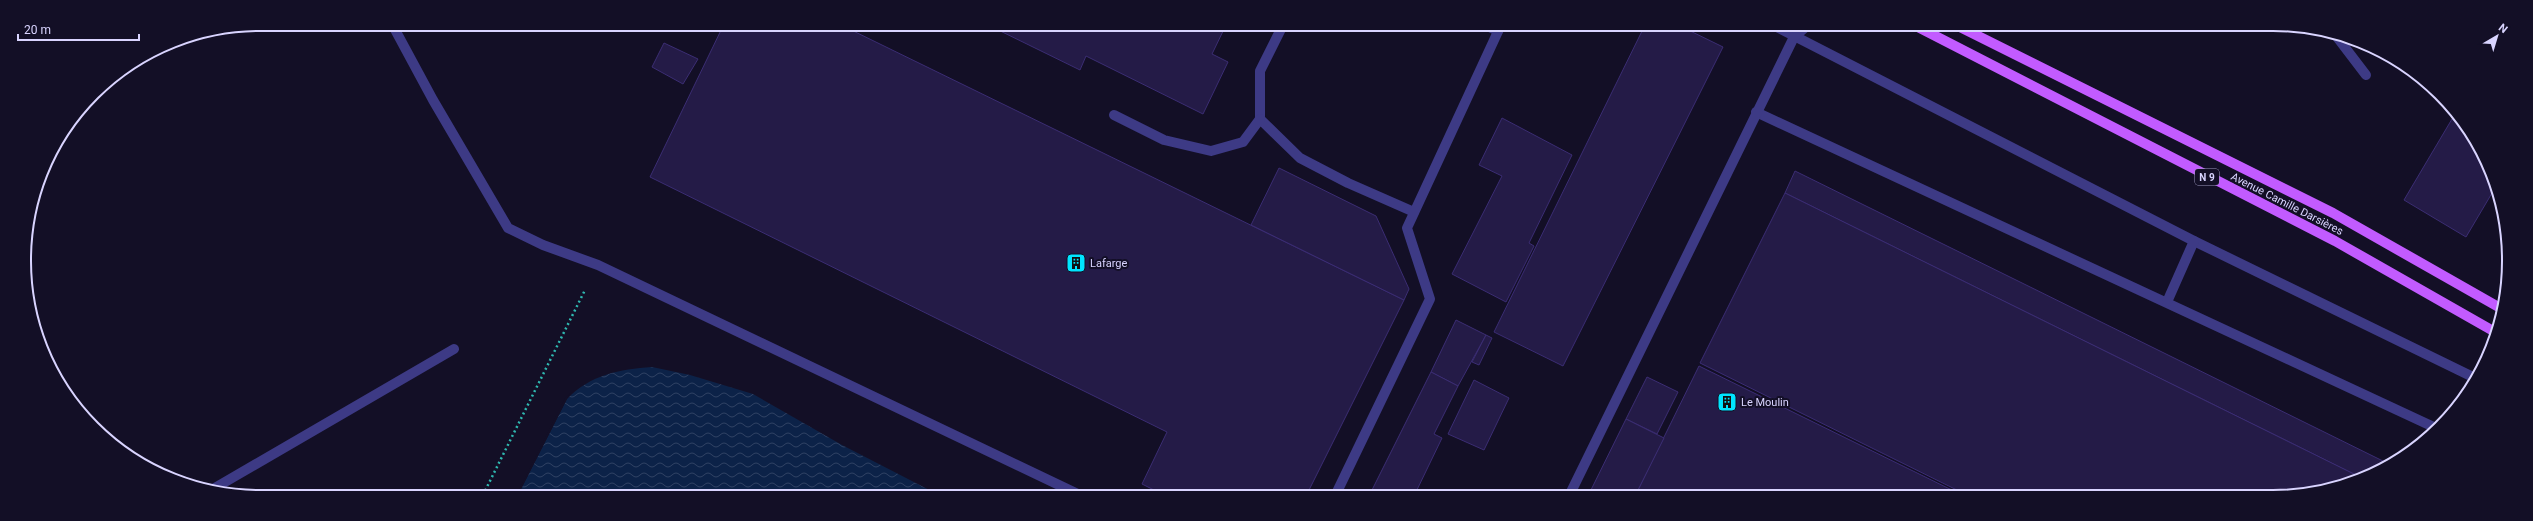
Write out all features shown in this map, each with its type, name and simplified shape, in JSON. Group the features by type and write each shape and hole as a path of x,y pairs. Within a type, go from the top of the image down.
{"main road":[{"name":"Avenue Camille Darsières","path":"1926,31 2335,241 2491,330"},
{"name":"Avenue Camille Darsières","path":"1974,31 2334,213 2498,306"}],"lane":[{"path":"396,31 433,100 508,228 543,245 598,265 1069,490"},
{"path":"1114,115 1164,140 1211,152 1243,142 1260,119 1260,71 1280,31"},
{"path":"1338,490 1430,299 1407,228 1499,31"},
{"path":"1783,31 2194,241 2471,376"},
{"path":"1571,490 1756,112 1794,37 1801,31"},
{"path":"2339,41 2366,75"},
{"path":"1756,112 2432,426"},
{"path":"1260,119 1300,158 1348,183 1414,212"},
{"path":"2167,302 2194,241"},
{"path":"218,486 454,349"}],"path":[{"path":"486,490 598,265"}],"water":[{"path":"652,367 690,375 753,394 842,445 929,490 521,490 567,399 585,384 606,375 628,369"}],"pier":[{"path":"570,393 521,490 519,490 565,398"}],"building":[{"name":"Lafarge","path":"721,31 853,31 1404,300 1309,490 1154,490 1142,484 1167,432 650,177"},
{"path":"1000,31 1223,31 1212,54 1228,62 1203,114 1086,56 1080,70"},
{"path":"1642,31 1690,31 1723,47 1563,366 1494,332"},
{"path":"664,43 698,59 683,84 652,67"},
{"path":"1502,118 1572,155 1529,243 1534,246 1506,302 1452,274 1502,176 1479,165"},
{"path":"2452,119 2455,121 2478,159 2485,173 2492,193 2466,237 2404,200"},
{"path":"1279,168 1376,216 1409,289 1404,300 1251,225"},
{"path":"1795,171 2383,461 2355,475 1785,193"},
{"path":"1785,193 2355,475 2317,486 2288,490 1957,490 1700,363"},
{"path":"1456,320 1486,335 1458,386 1431,372"},
{"path":"1486,335 1492,338 1479,365 1472,362"},
{"name":"Le Moulin","path":"1699,366 1952,490 1638,490"},
{"path":"1431,372 1458,386 1434,434 1442,438 1417,490 1372,490"},
{"path":"1647,377 1678,392 1657,434 1626,419"},
{"path":"1474,380 1509,398 1484,450 1448,434"},
{"path":"1626,419 1664,438 1638,490 1591,490"}],"place":[{"name":"Lafarge","path":"1076,263"},
{"name":"Le Moulin","path":"1727,402"}]}
